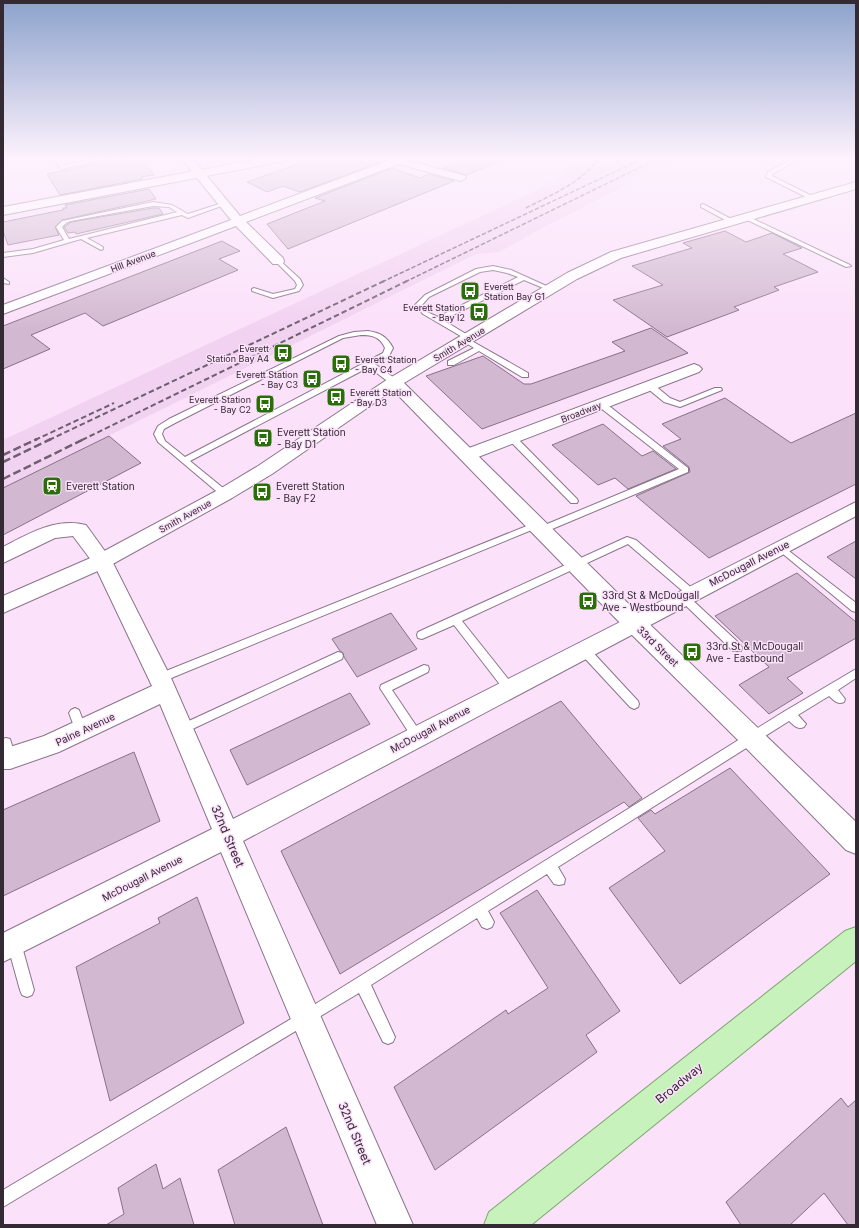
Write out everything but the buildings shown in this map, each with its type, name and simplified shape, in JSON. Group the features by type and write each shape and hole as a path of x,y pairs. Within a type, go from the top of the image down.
{"main road":[{"name":"Broadway","path":"502,1225 856,942"}],"street":[{"path":"233,215 278,261"},
{"name":"Hill Avenue","path":"3,310 253,215"},
{"name":"Smith Avenue","path":"3,605 102,561 225,494 265,470 394,382 471,342 550,289 616,255 751,215"},
{"name":"Broadway","path":"467,455 694,369"},
{"name":"33rd Street","path":"394,382 634,623 752,737 856,841"},
{"name":"McDougall Avenue","path":"8,946 228,835 856,508"},
{"name":"32nd Street","path":"3,556 53,531 69,528 79,530 102,561 163,685 395,1225"},
{"name":"Paine Avenue","path":"6,753 50,745 78,722 163,685"}],"lane":[{"path":"67,241 59,227 64,222 94,215"},
{"path":"3,255 13,255 46,248 82,236 168,215"},
{"path":"720,215 731,221"},
{"path":"745,217 848,266"},
{"path":"82,236 101,248"},
{"path":"254,290 273,296 284,295 297,290 300,285 298,280 278,261"},
{"path":"525,374 425,313 418,305 427,296 478,270 493,268 509,271 550,289"},
{"path":"438,320 524,278"},
{"path":"184,461 370,364 386,354 389,348 387,341 381,336 372,333 353,333 341,337 172,420 161,428 158,434 162,442 184,461 225,494"},
{"path":"451,363 471,342"},
{"path":"370,364 394,382"},
{"path":"650,386 667,400 680,405 718,390"},
{"path":"163,685 540,527 685,470 601,404"},
{"path":"512,438 574,501"},
{"path":"422,634 627,540 633,542 687,595 737,648"},
{"path":"780,548 856,608"},
{"path":"455,619 509,688"},
{"path":"583,649 634,704"},
{"path":"182,729 338,656"},
{"path":"417,736 385,688 424,669"},
{"path":"3,1199 306,1018 856,673"},
{"path":"829,689 840,699"},
{"path":"789,714 800,724"},
{"path":"549,865 559,879"},
{"path":"479,909 487,922"},
{"path":"8,946 26,990"},
{"path":"362,983 388,1037"}],"shaded area":[{"path":"483,215 567,215 499,252 476,254 3,488 3,440"}],"railway":[{"path":"382,282 523,215"},
{"path":"405,282 542,215"},
{"path":"49,440 384,281"},
{"path":"82,440 407,281"},
{"path":"35,440 114,403"},
{"path":"3,455 37,439"},
{"path":"3,462 51,439"},
{"path":"3,479 84,439"}],"place":[{"name":"Everett Station Bay G1","path":"470,291"},
{"name":"Everett Station - Bay I2","path":"479,312"},
{"name":"Everett Station Bay A4","path":"283,353"},
{"name":"Everett Station - Bay C4","path":"341,364"},
{"name":"Everett Station - Bay C3","path":"312,379"},
{"name":"Everett Station - Bay D3","path":"336,397"},
{"name":"Everett Station - Bay C2","path":"265,404"},
{"name":"Everett Station - Bay D1","path":"263,438"},
{"name":"Everett Station","path":"52,486"},
{"name":"Everett Station - Bay F2","path":"262,492"},
{"name":"33rd St & McDougall Ave - Westbound","path":"588,601"},
{"name":"33rd St & McDougall Ave - Eastbound","path":"692,652"}]}
